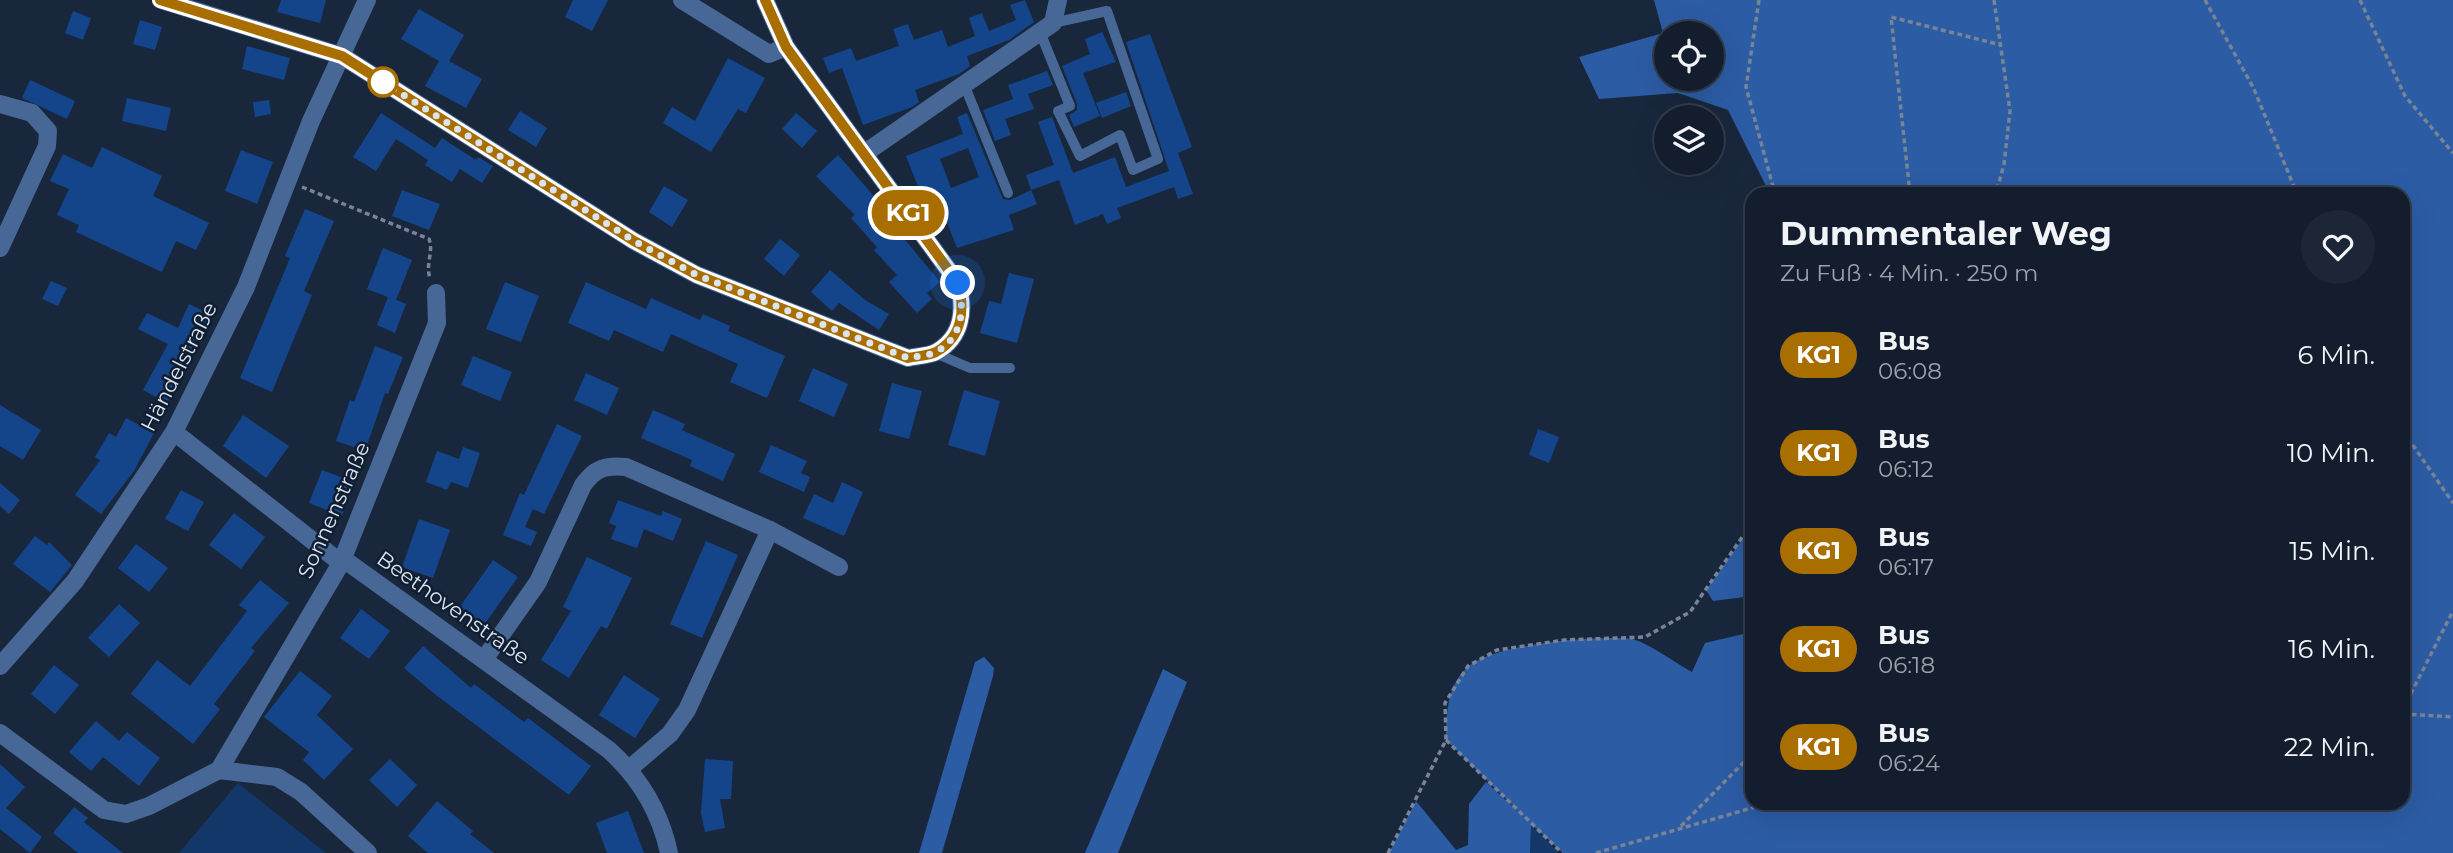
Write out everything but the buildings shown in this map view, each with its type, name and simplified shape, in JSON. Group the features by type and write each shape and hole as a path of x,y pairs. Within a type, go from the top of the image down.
{"street":[{"path":"161,0 342,56 634,241 697,275 908,358 935,353 956,332 964,305 958,283 786,47 765,0"},
{"name":"Händelstraße","path":"0,666 75,581 174,432 246,287 311,121 368,0"},
{"path":"681,0 769,54 786,47"},
{"path":"865,153 1046,27 1058,0"},
{"path":"0,104 32,113 48,131 47,146 0,248"},
{"name":"Sonnenstraße","path":"219,769 341,563 437,323 436,293"},
{"name":"Beethovenstraße","path":"174,432 341,563 349,563 485,658 609,750 629,769 657,815 669,853"},
{"path":"485,658 538,582 589,475 606,466 626,467 770,530 839,567"},
{"path":"629,769 670,734 687,710 770,530"},
{"path":"0,733 104,810 126,814 149,806 219,769 277,777 301,792 368,853"}],"lane":[{"path":"1103,0 1158,159 1133,170 1121,135 1080,156 1058,111 1070,107 1046,27 1107,12"},
{"path":"964,84 1007,193"},
{"path":"935,353 970,368 1010,368"}],"path":[{"path":"1759,0 1746,87 1773,187"},
{"path":"1994,0 2010,111 2004,164 1998,187"},
{"path":"2205,0 2254,89 2294,187"},
{"path":"2360,0 2405,96 2453,153"},
{"path":"1909,187 1891,17 2001,45"},
{"path":"287,181 429,239 431,246 426,268 436,293"},
{"path":"2410,441 2453,503"},
{"path":"1388,853 1446,740 1446,702 1468,666 1497,650 1563,640 1645,637 1690,612 1745,533"},
{"path":"2410,697 2453,611"},
{"path":"2410,712 2453,717"},
{"path":"1446,740 1562,853"},
{"path":"1679,827 1745,761"},
{"path":"1596,853 1745,809"}],"shaded area":[{"path":"1654,0 2453,0 2453,853 1563,853 1531,824 1530,853 1389,853 1416,801 1456,850 1468,845 1469,804 1486,782 1523,816 1446,740 1446,720 1452,690 1462,673 1482,658 1523,647 1594,638 1637,641 1692,672 1705,643 1745,634 1745,810 2410,810 2410,187 1766,187 1724,105 1713,105 1678,93 1599,99 1579,57 1654,36 1654,91 1724,91 1724,21 1660,21"},
{"path":"1745,536 1745,597 1713,601 1706,590"},
{"path":"984,657 994,668 993,676 942,853 919,853 975,662"},
{"path":"1163,669 1187,682 1118,853 1085,853"},
{"path":"238,783 326,853 179,853"},
{"path":"1531,825 1557,851 1557,853 1530,853"}],"bus line":[{"name":"KG1","path":"160,0 342,56 634,241 697,275 908,358 935,353 956,332 964,305 958,283 786,47 765,0"}],"route":[{"path":"383,82 634,241 697,275 908,358 935,353 956,332 964,305 958,283"}]}
